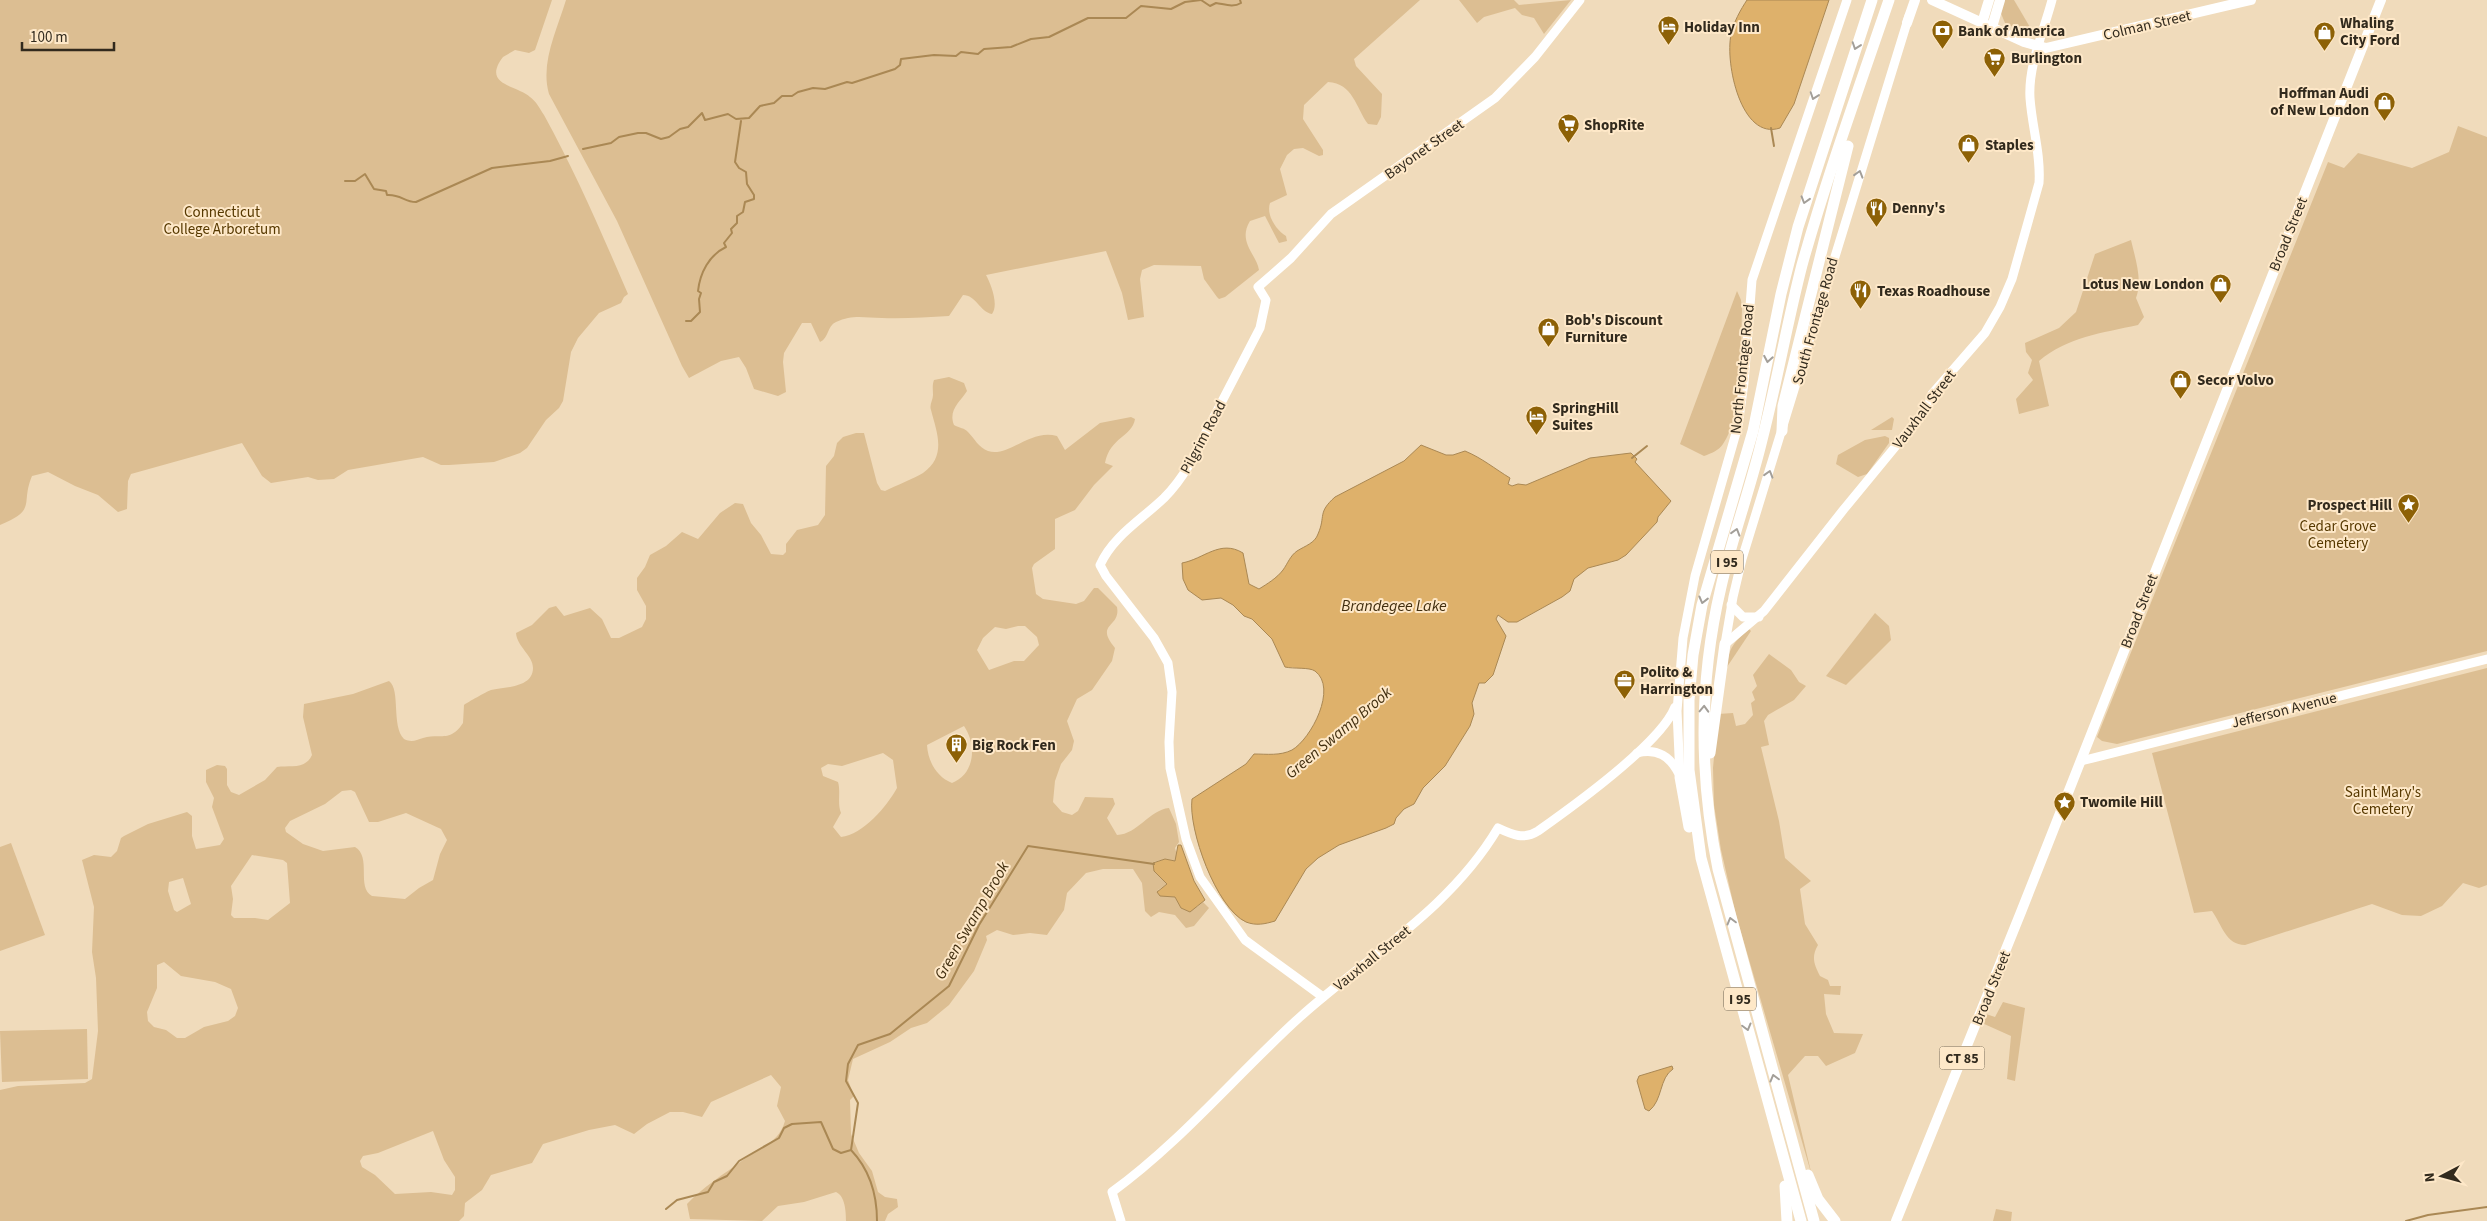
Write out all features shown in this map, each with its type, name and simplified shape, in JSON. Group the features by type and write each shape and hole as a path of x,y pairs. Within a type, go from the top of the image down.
{"highway":[{"name":"I 95","path":"1801,1221 1702,862 1693,806 1688,748 1690,682 1698,624 1711,570 1753,431 1781,294 1801,214 1872,0"},
{"name":"I 95","path":"1814,1221 1720,877 1709,820 1706,782 1704,734 1706,687 1711,636 1721,588 1759,454 1802,265 1889,0"},
{"path":"1782,431 1783,406 1845,155 1858,112 1861,84"},
{"path":"1706,782 1725,644"},
{"path":"1680,777 1689,826 1702,862"},
{"path":"1787,1125 1801,1155 1812,1188 1835,1221"},
{"path":"1778,1137 1780,1165 1788,1204 1787,1221"}],"main road":[{"path":"1906,23 1915,0"},
{"name":"Colman Street","path":"1932,0 2039,47 2060,46 2251,0"},
{"path":"1982,23 1989,0"},
{"path":"1992,27 2000,0"},
{"name":"Broad Street","path":"1896,1221 2081,761 2381,0"}],"street":[{"name":"Bayonet Street","path":"1258,287 1291,258 1339,208 1486,105 1535,57 1580,0"},
{"name":"North Frontage Road","path":"1680,777 1677,703 1680,660 1692,588 1738,426 1746,367 1752,280 1847,0"},
{"name":"Vauxhall Street","path":"1725,644 1759,617 1929,406 1932,394 1984,333 2000,307 2012,279 2039,183 2038,150 2030,98 2033,66 2052,0"},
{"name":"South Frontage Road","path":"1725,644 1731,605 1742,559 1906,23"},
{"name":"Pilgrim Road","path":"1258,287 1266,300 1260,328 1189,464 1178,483 1164,498 1115,541 1106,552 1100,565 1106,576 1154,638 1168,663 1172,692 1169,742 1170,768 1186,839 1200,877 1245,940 1324,998"},
{"path":"1731,605 1743,617 1759,617"},
{"name":"Jefferson Avenue","path":"2081,761 2487,659"},
{"path":"1637,753 1668,720 1677,703"},
{"path":"1637,753 1652,751 1665,756 1680,777"},
{"name":"Vauxhall Street","path":"1121,1221 1112,1192 1130,1179 1324,998 1444,898 1471,868 1498,828 1516,836 1533,834 1637,753"}],"green space":[{"name":"Connecticut College Arboretum","path":"0,0 552,0 535,50 529,53 515,50 503,57 497,67 496,74 504,83 532,99 544,115 578,181 628,294 621,303 599,313 578,338 571,352 563,401 559,408 546,420 527,448 520,453 494,462 449,465 441,465 423,457 348,470 334,479 318,480 308,477 271,483 262,476 242,443 131,474 128,481 127,509 118,512 98,495 48,472 32,476 24,510 19,515 0,525"},
{"path":"566,0 1420,0 1354,59 1356,66 1382,94 1381,117 1377,125 1368,124 1353,97 1336,83 1328,82 1304,105 1303,119 1323,150 1323,155 1319,156 1303,148 1294,149 1287,155 1280,169 1287,195 1270,203 1269,212 1273,222 1286,236 1287,241 1279,243 1265,216 1250,221 1246,235 1247,242 1259,270 1225,297 1219,299 1217,297 1204,279 1201,266 1154,265 1142,270 1140,279 1144,317 1128,320 1122,293 1106,251 986,275 992,289 995,305 992,314 984,310 971,298 963,295 949,316 848,318 833,324 825,338 820,342 811,323 802,323 784,353 786,392 778,396 754,389 746,368 739,357 721,361 689,378 682,366 617,221 549,94 547,82 548,59"},
{"path":"1459,0 1514,0 1519,5 1571,0 1544,34 1534,18 1522,15 1515,8 1484,17 1477,23"},
{"path":"2004,0 2014,0 2034,34 2029,35 2005,23 2000,11"},
{"name":"Cedar Grove Cemetery","path":"2458,126 2487,137 2487,651 2117,744 2102,741 2097,737 2328,162 2344,168 2358,153 2412,168 2449,152"},
{"path":"2131,240 2139,276 2136,298 2144,317 2138,325 2086,337 2061,346 2039,361 2049,406 2019,414 2016,399 2033,380 2028,373 2032,360 2026,352 2025,343 2059,328 2076,312 2095,254"},
{"path":"1737,291 1742,309 1739,379 1734,417 1723,444 1717,450 1704,456 1680,444"},
{"path":"949,377 964,383 967,391 954,411 954,425 967,431 979,445 988,451 1004,450 1029,439 1047,435 1057,436 1065,450 1100,423 1131,417 1135,419 1130,430 1116,442 1108,454 1105,463 1113,466 1094,485 1075,510 1055,519 1055,549 1034,564 1032,568 1036,594 1043,599 1076,604 1084,601 1094,588 1098,588 1117,607 1115,619 1107,630 1109,640 1115,648 1112,661 1092,690 1077,699 1067,721 1074,741 1072,750 1061,764 1055,781 1053,802 1062,812 1072,815 1078,811 1085,797 1113,798 1115,804 1107,818 1117,835 1131,831 1155,813 1169,808 1176,824 1179,842 1175,848 1177,855 1175,861 1165,859 1154,862 1154,871 1167,884 1158,890 1165,896 1175,897 1179,904 1197,907 1203,902 1209,908 1194,926 1186,928 1175,915 1159,912 1151,917 1145,911 1142,883 1133,869 1103,869 1086,873 1067,893 1064,910 1047,935 1030,933 1013,935 997,930 986,936 987,940 974,971 949,1005 927,1023 911,1028 890,1042 853,1059 848,1080 854,1096 850,1100 851,1134 859,1153 872,1171 878,1192 885,1197 897,1199 898,1207 888,1214 885,1221 846,1221 843,1200 836,1192 804,1202 778,1206 762,1221 690,1219 687,1204 693,1198 707,1186 768,1144 778,1135 782,1128 785,1121 777,1106 781,1087 771,1075 711,1102 702,1117 683,1112 670,1112 647,1124 634,1134 615,1125 589,1130 543,1144 532,1163 491,1175 482,1190 465,1203 464,1216 459,1221 0,1221 0,1090 18,1086 85,1083 92,1079 98,1031 96,978 92,952 94,907 82,860 94,855 111,857 117,851 121,838 124,836 148,824 187,812 192,816 192,836 196,849 220,845 224,839 212,807 214,798 206,782 206,770 217,765 225,766 227,769 227,785 231,792 239,795 265,780 277,767 297,766 305,763 312,755 303,717 304,704 353,694 389,681 395,692 398,726 404,739 414,741 454,733 463,723 464,705 491,690 523,683 532,675 532,663 519,643 516,633 532,625 549,608 556,606 564,616 590,608 602,619 611,638 619,638 642,627 646,619 646,606 637,590 637,578 645,567 650,555 666,546 682,532 698,539 720,513 735,503 743,504 751,523 761,535 771,554 783,555 786,552 786,544 797,530 818,525 825,515 826,466 834,456 837,443 843,437 864,433 877,483 881,490 885,491 915,477 923,473 930,466 938,452 936,427 931,408 934,380","holes":["1025,626 1037,637 1039,645 1024,661 1014,661 989,670 977,650 983,638 995,627 1006,629","964,726 971,742 972,758 965,773 960,779 952,783 942,777 934,768 927,745","883,753 893,760 897,788 887,803 874,818 858,831 841,837 833,827 841,813 838,782 823,776 821,768 828,764 842,766","351,790 355,792 369,822 378,822 406,813 441,829 447,840 440,854 433,880 405,899 372,896 367,892 365,886 363,858 355,847 323,851 303,844 286,832 285,828 290,821 325,804 342,791","252,855 283,860 287,863 290,903 268,920 234,918 231,915 233,899 231,886","183,878 191,904 177,912 174,910 168,891 169,882","164,962 181,976 215,982 231,989 238,1008 235,1016 228,1021 204,1027 185,1038 177,1038 166,1030 154,1027 148,1021 147,1012 157,988 157,965","433,1131 444,1160 455,1177 455,1190 452,1195 431,1192 395,1194 375,1175 362,1167 360,1161 363,1156 378,1153"]},
{"path":"1892,417 1894,419 1892,430 1871,430"},
{"path":"1885,436 1889,438 1889,443 1867,474 1858,477 1836,464 1838,455 1865,440"},
{"path":"1875,613 1889,626 1891,640 1846,685 1826,676"},
{"path":"1749,629 1751,631 1727,667 1733,645"},
{"path":"1769,654 1791,670 1799,682 1806,686 1794,700 1768,715 1764,721 1769,745 1761,747 1779,821 1785,858 1811,881 1800,889 1805,924 1818,945 1814,957 1816,968 1820,976 1828,980 1830,986 1841,986 1840,995 1824,994 1826,1014 1834,1033 1863,1034 1855,1053 1826,1066 1818,1056 1805,1056 1788,1075 1812,1176 1736,915 1721,850 1714,805 1713,768 1718,714 1733,713 1736,726 1745,724 1753,715 1751,703 1755,700 1752,692 1757,686 1753,675"},
{"name":"Saint Mary's Cemetery","path":"2487,668 2487,885 2479,888 2463,883 2442,906 2421,916 2402,915 2372,904 2245,945 2233,942 2229,938 2212,911 2194,913 2152,753"},
{"path":"11,843 45,935 0,951 0,847"},
{"path":"2003,1002 2025,1008 2015,1081 2007,1079 2011,1036 1982,1023 1986,1014 1995,1017"},
{"path":"87,1029 88,1079 2,1082 0,1031"},
{"path":"1996,1209 2012,1212 2011,1221 1993,1221"}],"water":[{"path":"1747,0 1829,0 1794,104 1780,128 1766,129 1755,123 1746,112 1734,80 1730,48 1731,35 1735,21"},
{"name":"Brandegee Lake","path":"1421,445 1446,455 1465,451 1483,460 1510,478 1508,484 1512,486 1518,484 1526,485 1590,458 1631,453 1637,459 1635,462 1671,501 1658,517 1657,522 1626,555 1618,560 1588,568 1574,579 1570,591 1517,622 1508,622 1498,615 1496,619 1506,636 1493,675 1485,683 1479,683 1472,703 1474,714 1470,726 1445,766 1423,788 1414,804 1404,809 1396,818 1394,824 1339,845 1318,858 1306,869 1275,921 1260,924 1246,922 1235,914 1224,901 1206,866 1195,829 1192,799 1246,764 1254,754 1283,753 1292,750 1314,725 1323,701 1324,689 1321,679 1315,671 1285,667 1272,639 1252,619 1244,616 1233,605 1221,598 1202,600 1188,590 1183,579 1182,563 1219,549 1235,549 1243,553 1249,584 1259,589 1281,573 1297,551 1315,540 1324,511 1329,502 1335,497 1404,461"},
{"path":"1178,845 1181,845 1194,881 1205,900 1190,912 1181,908 1175,897 1160,896 1157,892 1167,884 1154,871 1153,863 1165,859 1175,861"},
{"path":"1672,1066 1673,1069 1665,1078 1657,1101 1649,1111 1645,1109 1637,1081 1639,1076"}],"waterway":[{"path":"1201,0 1210,6 1216,3 1235,5 1241,3 1240,0"},
{"path":"583,149 611,143 619,137 638,133 646,133 661,139 669,137 680,129 688,127 702,113 705,120 728,114 736,119 749,118 760,106 774,103 782,96 792,96 798,92 813,88 825,89 847,82 852,83 895,69 900,65 901,59 934,55 956,56 961,52 978,54 984,49 1011,47 1031,39 1049,37 1088,18 1126,18 1141,6 1171,9 1185,2 1201,0"},
{"path":"686,321 691,321 700,312 699,299 701,293 698,291 706,265 720,250 726,247 724,243 732,233 731,229 737,223 737,216 743,212 745,202 754,199 754,195 747,184 746,172 739,168 735,162 741,121"},
{"name":"Green Swamp Brook","path":"1771,128 1774,146"},
{"path":"345,181 355,181 365,174 374,189 386,191 387,195 416,202 492,168 550,161 568,156"},
{"name":"Green Swamp Brook","path":"1632,458 1647,446"},
{"name":"Green Swamp Brook","path":"666,1209 677,1200 708,1192 714,1182 727,1176 739,1161 779,1138 784,1128 792,1124 821,1122 833,1149 841,1153 851,1150 858,1103 846,1081 848,1064 858,1045 890,1034 949,986 979,925 1028,846 1154,864"},
{"path":"851,1150 868,1174 876,1202 877,1221"},
{"path":"2406,1221 2428,1215 2487,1207"}],"place":[{"name":"Holiday Inn","path":"1668,46"},
{"name":"Bank of America","path":"1942,50"},
{"name":"Whaling City Ford","path":"2324,51"},
{"name":"Burlington","path":"1995,77"},
{"name":"Hoffman Audi of New London","path":"2385,121"},
{"name":"ShopRite","path":"1568,144"},
{"name":"Staples","path":"1969,164"},
{"name":"Denny's","path":"1876,227"},
{"name":"Lotus New London","path":"2220,303"},
{"name":"Texas Roadhouse","path":"1861,310"},
{"name":"Bob's Discount Furniture","path":"1549,348"},
{"name":"Secor Volvo","path":"2181,399"},
{"name":"SpringHill Suites","path":"1536,436"},
{"name":"Prospect Hill","path":"2408,524"},
{"name":"Polito & Harrington","path":"1624,700"},
{"name":"Big Rock Fen","path":"956,764"},
{"name":"Twomile Hill","path":"2064,821"}]}
